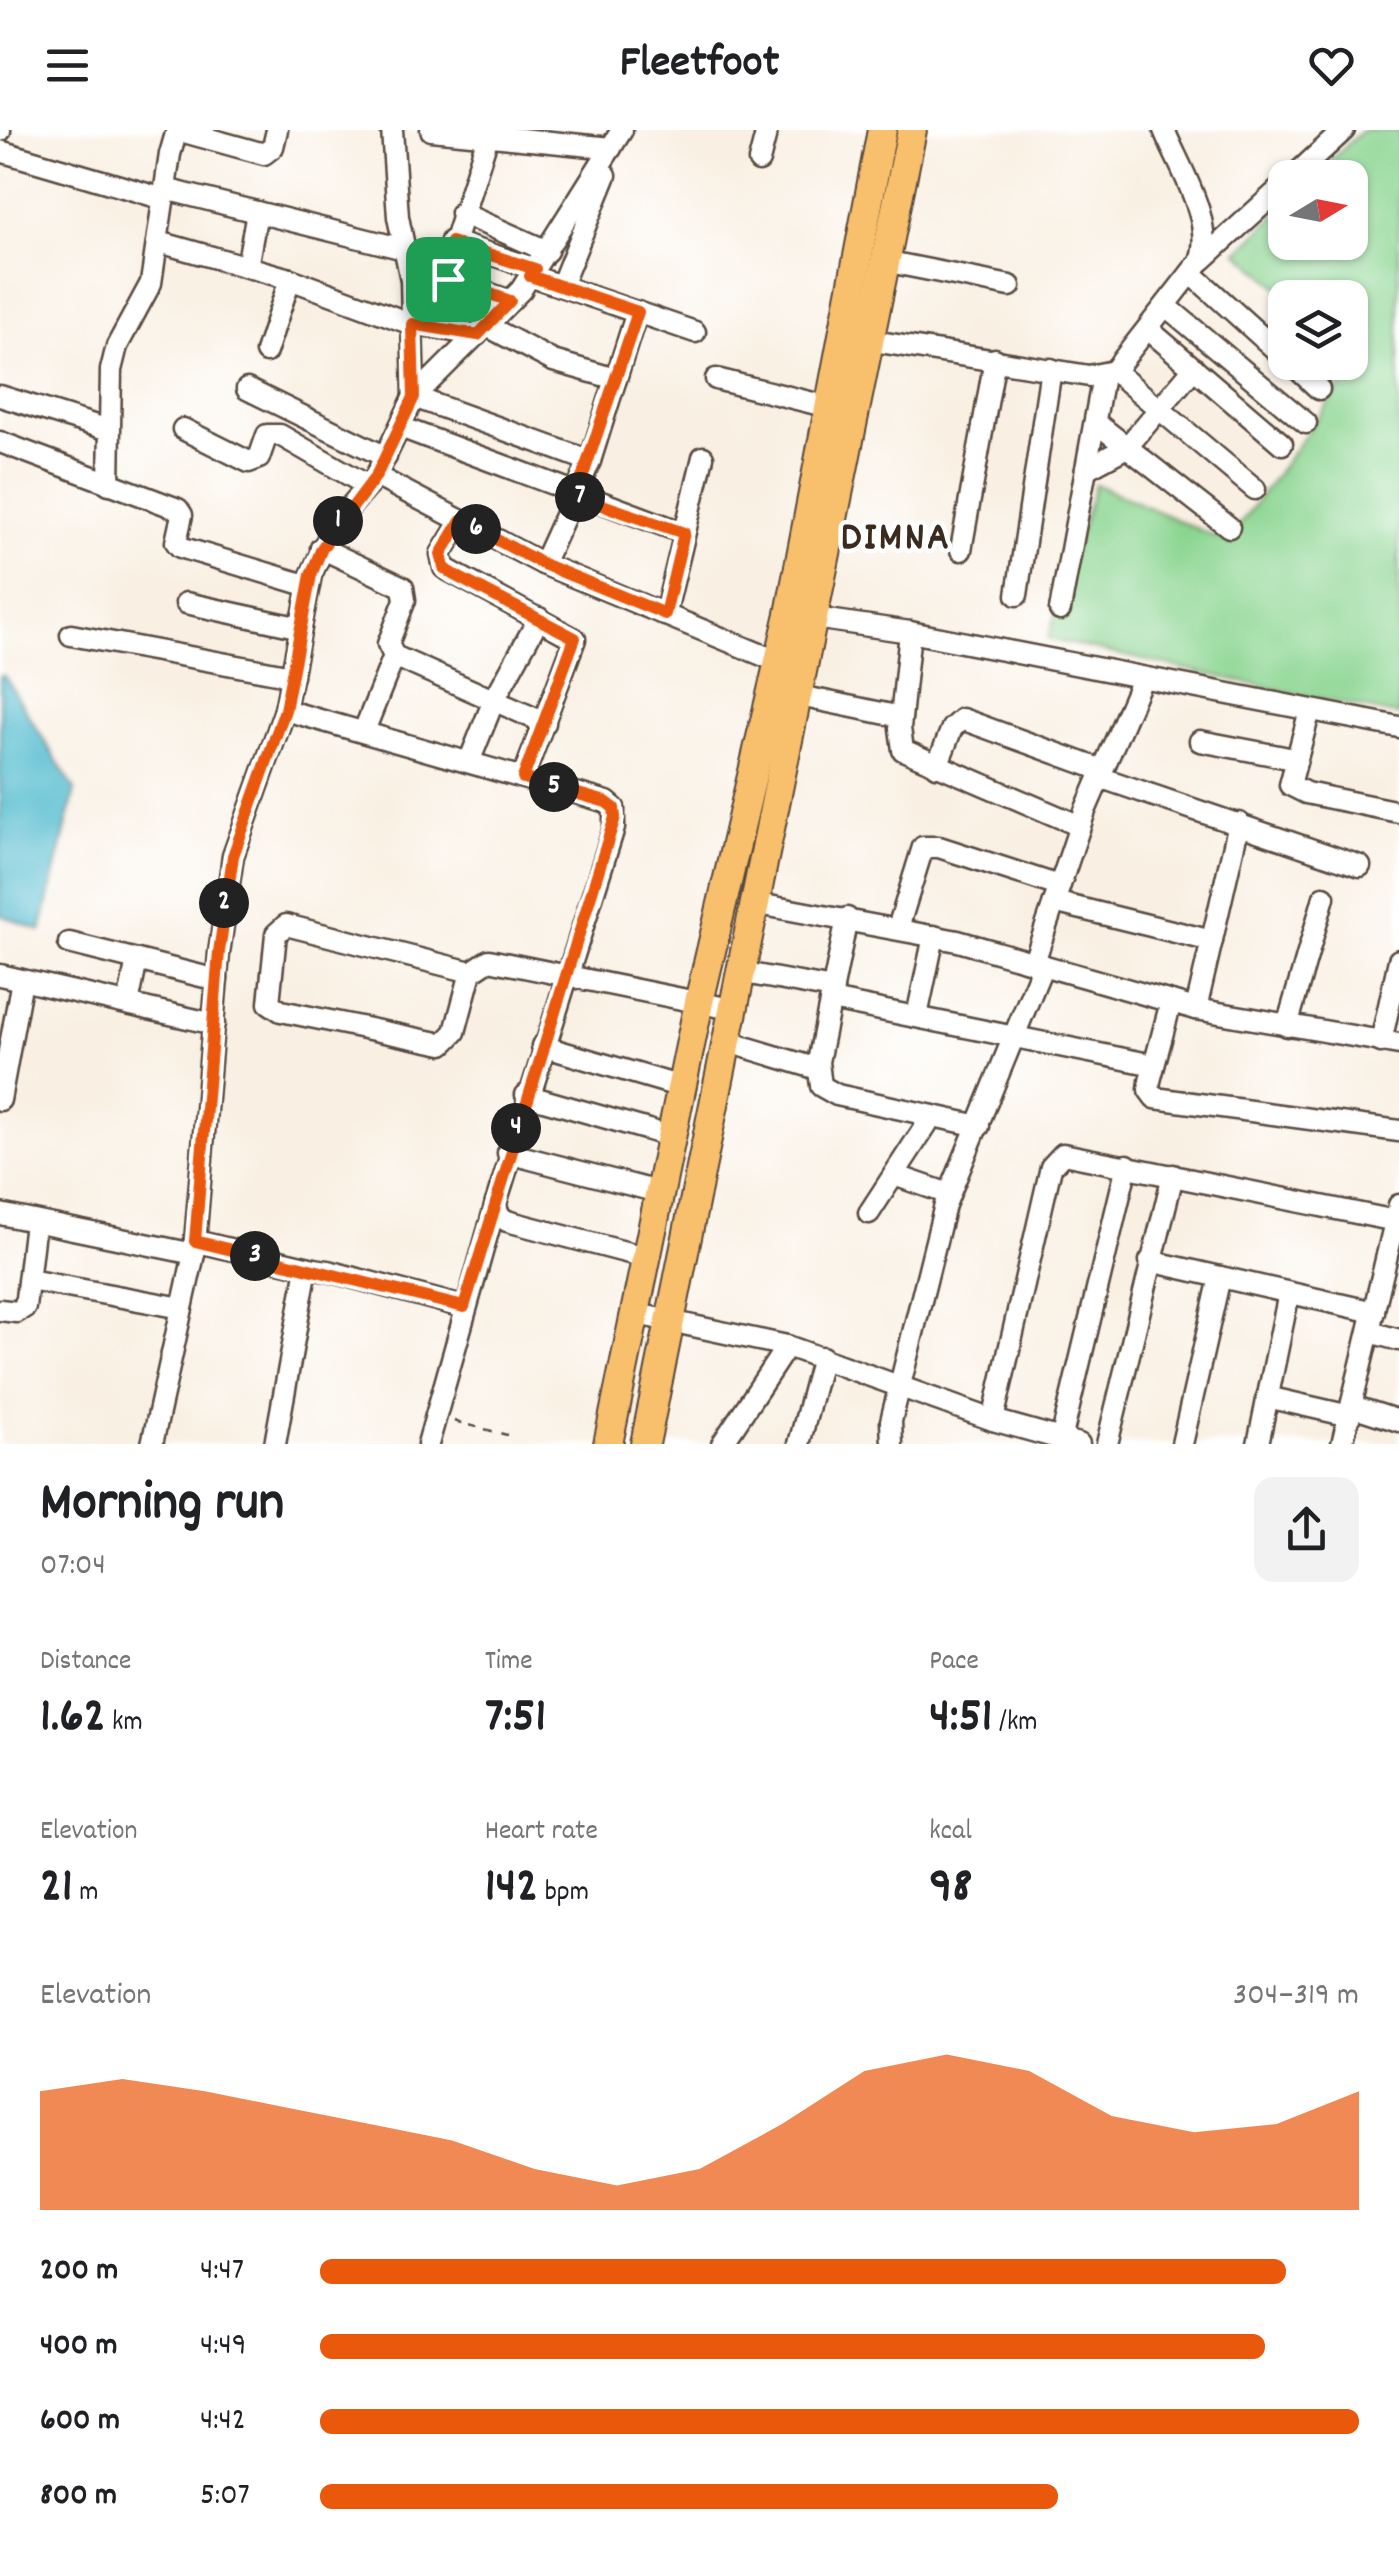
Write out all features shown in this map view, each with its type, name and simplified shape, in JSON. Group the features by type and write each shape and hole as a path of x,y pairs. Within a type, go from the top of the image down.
{"highway":[{"path":"646,1444 795,695 800,615 829,407 882,130"},
{"path":"608,1444 700,1002 779,662 800,615 867,340 912,130"}],"street":[{"path":"109,484 111,370 117,346 151,283 177,130 264,154 273,147 277,130"},
{"path":"392,130 404,249 411,280 414,397"},
{"path":"431,130 488,136 617,139"},
{"path":"562,286 602,182 632,130"},
{"path":"759,160 767,130"},
{"path":"1164,130 1200,218 1205,248 1196,267"},
{"path":"1312,160 1344,130"},
{"path":"488,136 451,242 448,279 510,301"},
{"path":"152,1444 194,1247 217,980 233,856 285,710 309,586 322,548 376,473 414,397 482,331 533,272 617,139"},
{"path":"0,151 164,194 256,212 404,249"},
{"path":"1060,610 1094,422 1108,374 1196,267 1268,200"},
{"path":"247,267 256,212"},
{"path":"461,213 547,251"},
{"path":"159,242 290,279 412,324 482,331 552,361 616,379"},
{"path":"451,242 695,332"},
{"path":"884,260 1010,286"},
{"path":"1196,267 1268,340"},
{"path":"266,352 290,279"},
{"path":"1166,306 1306,423"},
{"path":"543,564 590,460 638,312"},
{"path":"1148,329 1282,444"},
{"path":"867,340 1051,369 1108,374 1160,410 1254,489"},
{"path":"960,550 995,359"},
{"path":"1086,469 1127,447 1194,368"},
{"path":"1017,595 1051,369"},
{"path":"716,378 829,407"},
{"path":"1309,380 1319,389"},
{"path":"247,389 376,473 543,564 779,662"},
{"path":"0,396 108,430"},
{"path":"414,397 590,460"},
{"path":"1094,422 1229,527"},
{"path":"400,427 576,496 684,533"},
{"path":"183,429 250,462 259,458 267,435 280,435 376,473"},
{"path":"0,442 178,509 182,514 176,542 180,547 309,586"},
{"path":"665,614 703,457"},
{"path":"461,521 441,554 444,568 575,638 523,778"},
{"path":"322,548 403,587 405,600 388,644 394,656 545,723"},
{"path":"186,603 301,628"},
{"path":"800,615 910,632 1399,727"},
{"path":"469,762 494,700 539,618"},
{"path":"910,632 901,717 904,750 1080,826"},
{"path":"72,635 292,676"},
{"path":"364,731 394,656"},
{"path":"892,1444 891,1421 949,1194 1016,1036 1056,894 1142,678"},
{"path":"795,695 901,717"},
{"path":"285,710 614,808 614,828 508,1153 428,1444"},
{"path":"1310,710 1290,785 1296,790 1399,812"},
{"path":"937,766 952,728 962,719 1360,866"},
{"path":"1200,740 1294,759"},
{"path":"1196,1008 1239,822"},
{"path":"898,928 924,846 939,847 1056,894 1212,941"},
{"path":"1287,1026 1324,897"},
{"path":"752,903 934,936 1196,1008 1390,1043 1399,960"},
{"path":"848,918 818,1069 821,1086 828,1092 979,1126"},
{"path":"471,972 286,925 276,934 269,1002 281,1010 443,1044 455,1032 471,972 489,960 731,1009"},
{"path":"917,1016 934,936"},
{"path":"69,943 217,980"},
{"path":"128,1004 137,960"},
{"path":"738,972 917,1016 1154,1065"},
{"path":"0,975 214,1024"},
{"path":"0,1100 22,980"},
{"path":"1171,1002 1149,1090 1166,1102 1399,1131"},
{"path":"725,1040 818,1069"},
{"path":"542,1046 685,1088"},
{"path":"526,1095 673,1137"},
{"path":"869,1212 932,1116"},
{"path":"508,1153 662,1193"},
{"path":"993,1420 1055,1159 1074,1154 1397,1213 1342,1444"},
{"path":"636,1314 787,1346 993,1420 1014,1436 1070,1442 1127,1165"},
{"path":"894,1175 949,1194"},
{"path":"1107,1444 1173,1175"},
{"path":"496,1203 498,1214 507,1222 648,1258"},
{"path":"0,1214 314,1269 464,1307"},
{"path":"0,1310 18,1312 25,1307 36,1222"},
{"path":"1150,1262 1288,1293 1372,1322 1399,1340"},
{"path":"275,1444 301,1283 314,1269"},
{"path":"1182,1444 1220,1277"},
{"path":"30,1280 182,1308"},
{"path":"1258,1444 1288,1293"},
{"path":"722,1444 787,1346"},
{"path":"798,1444 822,1357"},
{"path":"1267,1397 1399,1421"}],"path":[{"path":"443,1418 507,1435"}],"green space":[{"path":"1362,130 1399,130 1399,716 1048,639 1095,484 1227,542 1345,380 1368,380 1368,280 1270,280 1238,252 1268,223 1268,260 1368,260 1368,160 1331,160"}],"water":[{"path":"0,675 5,677 75,790 41,931 0,915"}],"district":[{"name":"DIMNA","path":"896,534"}],"route":[{"path":"451,242 535,269 530,276 638,312 576,496 684,533 665,614 543,564 461,521 441,554 444,568 454,575 575,638 523,778 606,802 614,808 615,817 498,1186 464,1307 195,1241 224,904 242,824 285,710 311,575 334,527 376,476 414,397 412,324 478,335 510,301 448,279 451,242"}]}
